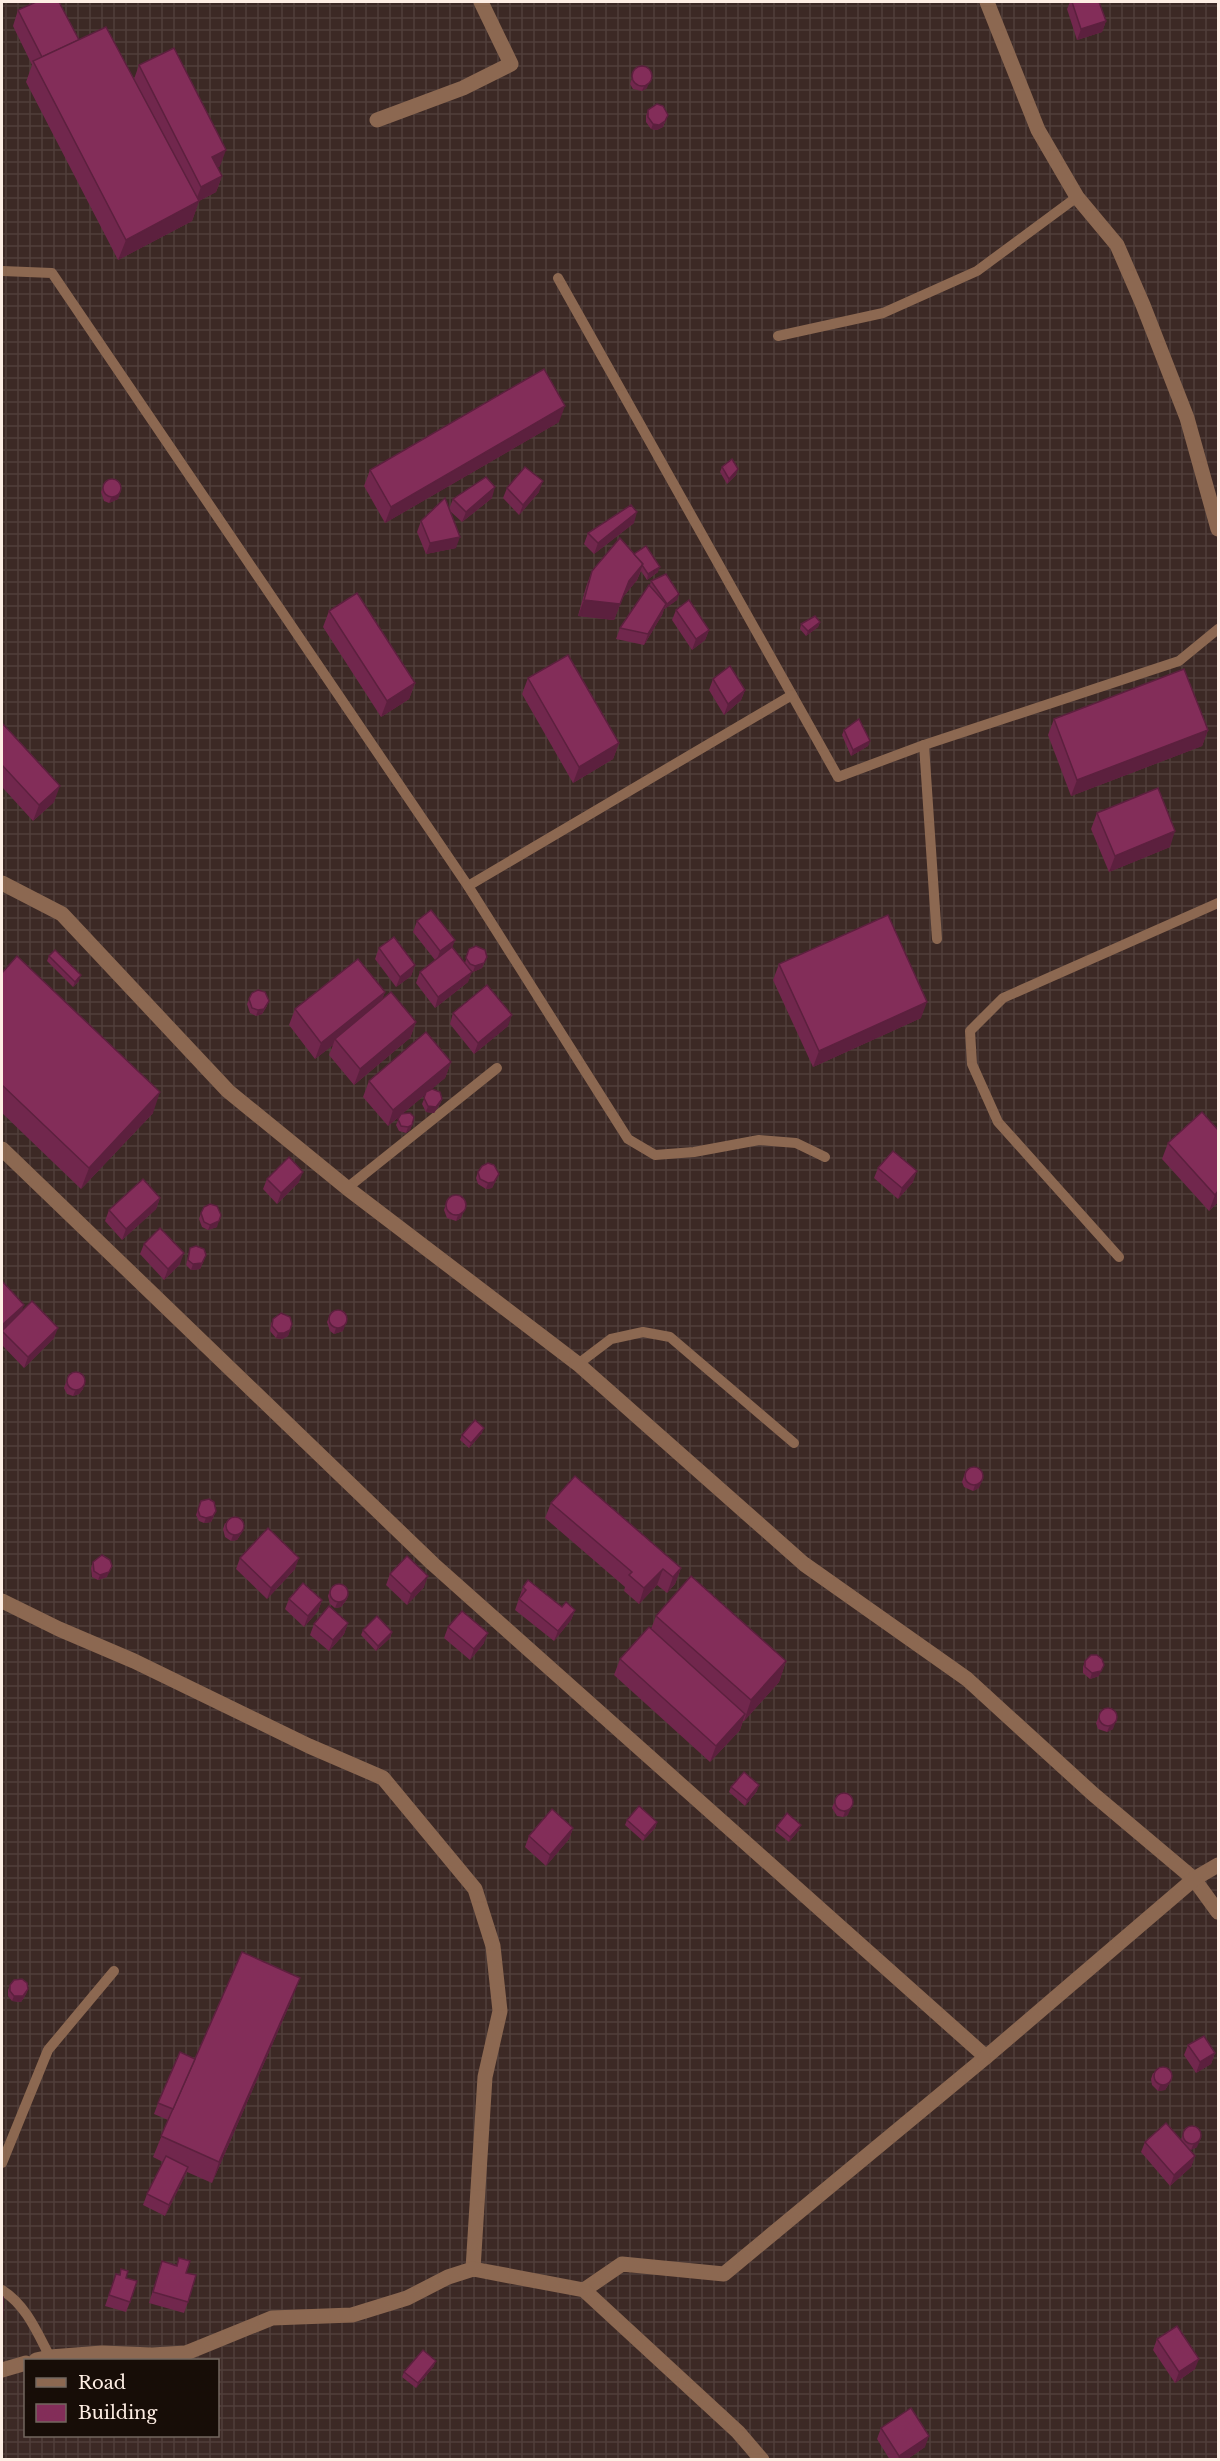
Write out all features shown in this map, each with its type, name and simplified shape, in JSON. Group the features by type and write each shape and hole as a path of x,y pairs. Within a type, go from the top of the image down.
{"street":[{"path":"376,120 463,88 511,64 481,2"},
{"path":"987,2 1038,130 1077,197 1117,245 1187,418 1218,529"},
{"path":"2,883 62,914 228,1090 347,1188 578,1364 804,1564 967,1678 1093,1794 1194,1879 1218,1912"},
{"path":"2,1149 433,1564 986,2057"},
{"path":"2,1601 59,1629 134,1661 309,1746 383,1778 476,1889 493,1946 500,2011 485,2077 473,2269"},
{"path":"584,2290 622,2264 724,2274 986,2057 1194,1879 1218,1865"},
{"path":"43,2359 102,2353 152,2355 186,2353 272,2318 352,2316 407,2298 448,2277 473,2269 584,2290 738,2432 762,2460"},
{"path":"2,2370 24,2364"}],"lane":[{"path":"778,336 883,313 977,271 1077,197"},
{"path":"2,271 52,273 468,886 628,1139 655,1155 694,1152 759,1140 796,1143 825,1157"},
{"path":"558,278 838,777 1179,661 1218,629"},
{"path":"468,886 792,695"},
{"path":"924,746 937,939"},
{"path":"1119,1257 998,1122 972,1064 970,1031 1003,998 1218,903"},
{"path":"347,1188 497,1068"},
{"path":"578,1364 611,1339 643,1332 670,1337 794,1443"},
{"path":"2,2163 48,2049 114,1971"},
{"path":"2,2290 13,2297 25,2311 43,2359"}],"shaded area":[{"path":"2,2 1218,2 1218,2459 2,2460"}],"building":[{"path":"36,2 59,2 79,40 42,57 18,10"},
{"path":"1072,2 1099,2 1106,21 1081,29"},
{"path":"106,27 199,201 126,240 33,61"},
{"path":"174,48 226,150 212,157 222,176 201,187 139,65"},
{"path":"642,66 649,69 652,76 649,83 642,86 635,83 632,76 635,69"},
{"path":"657,104 663,106 668,115 659,125 653,124 648,117 648,110"},
{"path":"544,369 565,406 391,507 370,470"},
{"path":"732,459 738,469 729,479 722,467"},
{"path":"525,467 543,481 523,505 507,488"},
{"path":"486,477 495,487 466,512 453,499"},
{"path":"112,479 118,482 121,488 118,494 112,497 106,494 103,488 106,482"},
{"path":"445,498 460,537 430,543 421,521"},
{"path":"631,505 637,512 598,543 588,533"},
{"path":"620,538 643,564 629,581 620,604 584,600 592,571"},
{"path":"646,546 660,567 648,574 634,554"},
{"path":"666,574 679,594 667,604 651,581"},
{"path":"649,585 666,604 648,634 620,628"},
{"path":"357,593 415,683 387,701 329,611"},
{"path":"689,600 709,630 696,639 676,610"},
{"path":"815,616 820,622 808,631 801,624"},
{"path":"568,655 619,743 579,767 528,678"},
{"path":"730,666 745,690 728,704 713,679"},
{"path":"1184,669 1208,730 1077,780 1054,719"},
{"path":"859,719 870,741 853,750 844,730"},
{"path":"2,723 60,786 39,805 2,765"},
{"path":"1158,788 1175,831 1115,856 1097,813"},
{"path":"431,910 455,940 440,951 417,921"},
{"path":"888,915 927,1002 819,1051 779,964"},
{"path":"394,937 415,965 400,977 379,948"},
{"path":"476,946 485,950 487,957 484,963 475,966 470,964 466,958 469,949"},
{"path":"452,947 472,972 438,997 420,972"},
{"path":"55,950 81,975 75,982 49,956"},
{"path":"17,956 160,1092 89,1168 2,1085 2,973"},
{"path":"358,959 385,992 321,1043 295,1009"},
{"path":"487,985 512,1015 478,1043 453,1013"},
{"path":"258,990 265,992 269,1001 264,1009 258,1010 252,1008 249,999 252,993"},
{"path":"391,992 416,1022 360,1069 335,1039"},
{"path":"426,1032 451,1062 393,1110 369,1081"},
{"path":"432,1089 440,1092 442,1099 436,1107 428,1106 424,1098 426,1092"},
{"path":"1202,1112 1218,1130 1218,1191 1215,1195 1168,1143"},
{"path":"410,1113 414,1117 412,1125 401,1126 398,1119 401,1114"},
{"path":"893,1151 917,1171 902,1188 878,1168"},
{"path":"289,1157 303,1172 281,1193 267,1179"},
{"path":"488,1163 494,1165 499,1174 494,1182 488,1183 480,1179 478,1172"},
{"path":"143,1179 160,1198 126,1229 109,1210"},
{"path":"456,1195 463,1198 466,1205 463,1212 456,1215 449,1212 446,1205 449,1198"},
{"path":"210,1204 217,1206 221,1215 219,1221 210,1225 204,1222 201,1213 204,1207"},
{"path":"160,1228 184,1253 168,1269 144,1244"},
{"path":"196,1246 204,1249 206,1255 202,1263 193,1264 188,1260 190,1248"},
{"path":"2,1281 24,1305 2,1325"},
{"path":"32,1301 58,1328 28,1357 2,1331"},
{"path":"338,1310 344,1313 347,1319 344,1325 338,1328 332,1325 329,1319 332,1313"},
{"path":"281,1313 290,1317 292,1324 290,1330 278,1333 272,1326 273,1319"},
{"path":"76,1372 82,1375 85,1381 82,1387 76,1390 70,1387 67,1381 70,1375"},
{"path":"475,1420 484,1428 471,1443 462,1435"},
{"path":"974,1467 980,1470 983,1476 980,1482 974,1485 968,1482 965,1476 968,1470"},
{"path":"575,1476 681,1568 673,1577 663,1569 644,1588 629,1575 632,1572 551,1503"},
{"path":"209,1499 214,1502 216,1511 213,1516 206,1518 200,1516 198,1510 201,1501"},
{"path":"235,1517 241,1520 244,1526 241,1532 235,1535 229,1532 226,1526 229,1520"},
{"path":"268,1528 299,1558 271,1588 240,1558"},
{"path":"102,1555 110,1560 112,1566 109,1572 100,1575 94,1571 93,1562"},
{"path":"407,1556 428,1576 411,1594 390,1574"},
{"path":"691,1576 786,1661 751,1700 656,1616"},
{"path":"528,1580 562,1607 566,1602 575,1610 558,1631 519,1599 526,1590 523,1587"},
{"path":"303,1583 322,1600 308,1616 289,1599"},
{"path":"339,1584 345,1587 348,1593 345,1599 339,1602 333,1599 330,1593 333,1587"},
{"path":"329,1606 348,1623 333,1640 314,1624"},
{"path":"462,1611 488,1633 474,1649 448,1627"},
{"path":"377,1616 392,1632 378,1646 363,1630"},
{"path":"649,1627 745,1714 716,1746 620,1659"},
{"path":"1091,1655 1097,1655 1102,1659 1104,1665 1101,1671 1092,1673 1085,1667 1085,1661"},
{"path":"1108,1708 1114,1711 1117,1717 1114,1723 1108,1726 1102,1723 1099,1717 1102,1711"},
{"path":"744,1772 759,1785 747,1800 731,1787"},
{"path":"844,1793 850,1796 853,1802 850,1808 844,1811 838,1808 835,1802 838,1796"},
{"path":"639,1806 657,1822 645,1836 627,1820"},
{"path":"552,1809 573,1828 550,1855 529,1836"},
{"path":"787,1813 801,1825 790,1837 777,1826"},
{"path":"242,1952 300,1978 219,2162 161,2136"},
{"path":"22,1979 27,1983 28,1989 23,1996 14,1996 10,1991 10,1985 14,1980"},
{"path":"1204,2036 1215,2053 1200,2062 1188,2045"},
{"path":"180,2052 195,2059 173,2109 158,2103"},
{"path":"1163,2067 1171,2072 1172,2076 1167,2084 1163,2085 1155,2080 1154,2076 1159,2068"},
{"path":"1166,2123 1195,2156 1174,2175 1145,2142"},
{"path":"1192,2126 1198,2129 1201,2135 1198,2141 1192,2144 1186,2141 1183,2135 1186,2129"},
{"path":"166,2156 188,2167 169,2205 147,2194"},
{"path":"179,2258 190,2261 186,2273 196,2275 188,2302 153,2292 162,2261 177,2266"},
{"path":"121,2269 128,2271 126,2278 137,2281 130,2302 109,2295 116,2274 120,2275"},
{"path":"1177,2326 1199,2359 1179,2372 1157,2339"},
{"path":"423,2350 436,2361 418,2383 404,2372"},
{"path":"911,2408 929,2436 899,2456 881,2428"}]}
